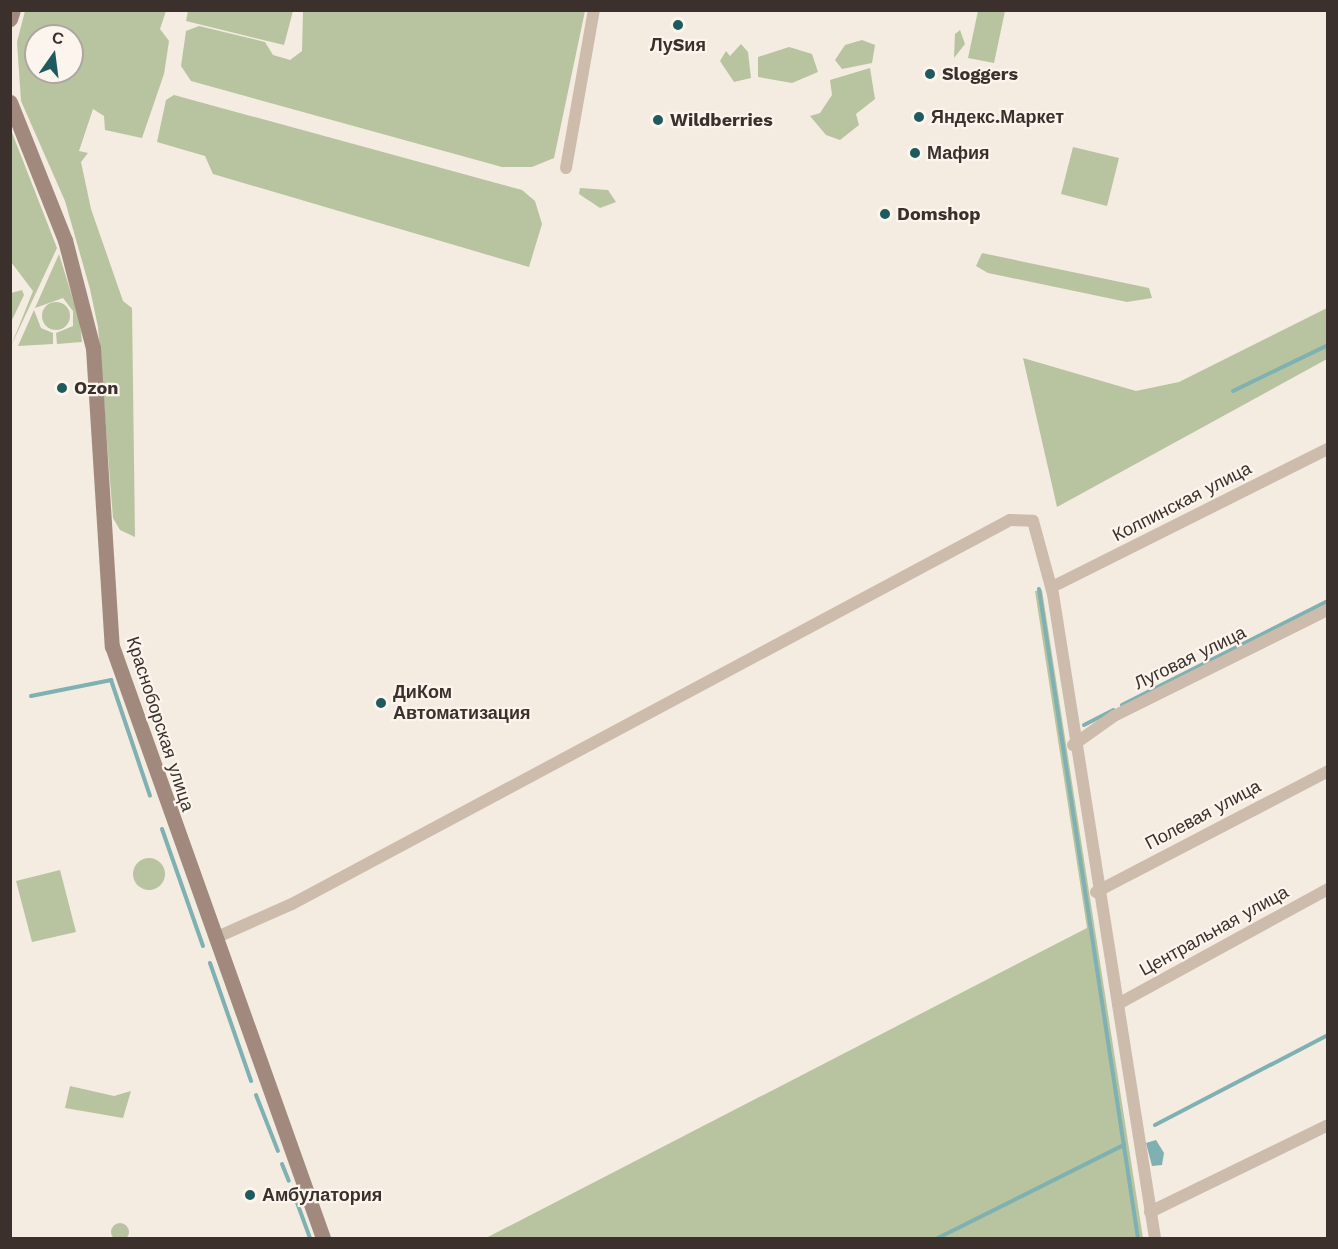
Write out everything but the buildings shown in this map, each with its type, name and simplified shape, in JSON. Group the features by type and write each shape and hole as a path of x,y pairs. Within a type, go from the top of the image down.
{"street":[{"path":"10,19 13,10"},
{"path":"566,168 594,10"},
{"name":"Красноборская улица","path":"10,102 65,240 93,348 112,646 323,1239"},
{"name":"Колпинская улица","path":"1052,587 1328,449"},
{"path":"215,938 307,896 1010,519 1033,521 1038,528 1052,587 1072,745 1096,892 1118,1004 1155,1239"},
{"name":"Луговая улица","path":"1072,745 1114,716 1328,610"},
{"name":"Полевая улица","path":"1096,892 1328,771"},
{"name":"Центральная улица","path":"1118,1004 1328,889"},
{"path":"1150,1212 1328,1125"}],"green space":[{"path":"188,10 293,11 284,45 186,21"},
{"path":"25,11 166,11 160,29 169,41 164,74 142,138 105,130 104,116 93,109 79,151 88,153 81,162 91,209 123,301 132,308 135,537 120,530 113,518 98,327 90,289 65,201 21,101 17,42"},
{"path":"303,11 585,11 554,158 532,167 502,167 191,81 181,66 186,31 199,26 265,42 273,55 290,60 302,51"},
{"path":"978,11 1005,11 994,63 968,58"},
{"path":"960,30 965,44 954,58 955,34"},
{"path":"862,40 875,45 872,63 842,69 835,60 845,45"},
{"path":"741,44 748,52 751,78 734,82 720,61 726,51 730,56"},
{"path":"789,47 812,54 818,72 792,83 758,77 758,57"},
{"path":"870,68 875,99 856,114 859,125 840,140 826,135 810,116 820,113 832,95 830,80"},
{"path":"174,95 522,190 535,201 542,224 529,267 213,174 205,156 157,142 166,100"},
{"path":"11,130 57,248 11,346 33,291 11,262"},
{"path":"1073,147 1119,158 1107,206 1061,194"},
{"path":"580,188 608,190 616,202 600,208 579,194"},
{"path":"982,253 1149,288 1152,298 1127,302 988,273 976,266"},
{"path":"59,254 80,322 82,342 57,344 56,333 73,326 73,311 63,298 35,308"},
{"path":"22,290 24,295 11,322 11,293"},
{"path":"56,302 66,306 70,316 66,326 56,330 46,326 42,316 46,306"},
{"path":"1327,308 1327,359 1057,507 1023,358 1136,391 1179,382"},
{"path":"34,310 41,328 53,333 53,344 18,346"},
{"path":"1042,590 1143,1238 486,1238 1087,928 1035,591"},
{"path":"149,858 160,863 165,874 160,885 149,890 138,885 133,874 138,863"},
{"path":"60,870 76,932 32,942 16,881"},
{"path":"70,1086 114,1096 131,1091 123,1118 65,1108"},
{"path":"120,1223 126,1226 129,1232 126,1238 120,1241 114,1238 111,1232 114,1226"}],"water":[{"path":"1156,1140 1164,1153 1162,1165 1152,1166 1146,1143"}],"waterway":[{"path":"1233,391 1328,345"},
{"path":"1039,589 1138,1238"},
{"path":"1122,705 1328,601"},
{"path":"31,696 111,680 150,796"},
{"path":"1084,725 1113,710"},
{"path":"162,829 203,946"},
{"path":"210,963 251,1081"},
{"path":"1155,1125 1328,1035"},
{"path":"256,1095 278,1151"},
{"path":"938,1238 1124,1145"},
{"path":"282,1164 289,1181"},
{"path":"295,1197 310,1238"}],"place":[{"name":"ЛуSия","path":"678,25"},
{"name":"Sloggers","path":"930,74"},
{"name":"Яндекс.Маркет","path":"919,117"},
{"name":"Wildberries","path":"658,120"},
{"name":"Мафия","path":"915,153"},
{"name":"Domshop","path":"885,214"},
{"name":"Ozon","path":"62,388"},
{"name":"ДиКом Автоматизация","path":"381,703"},
{"name":"Амбулатория","path":"250,1195"}]}
